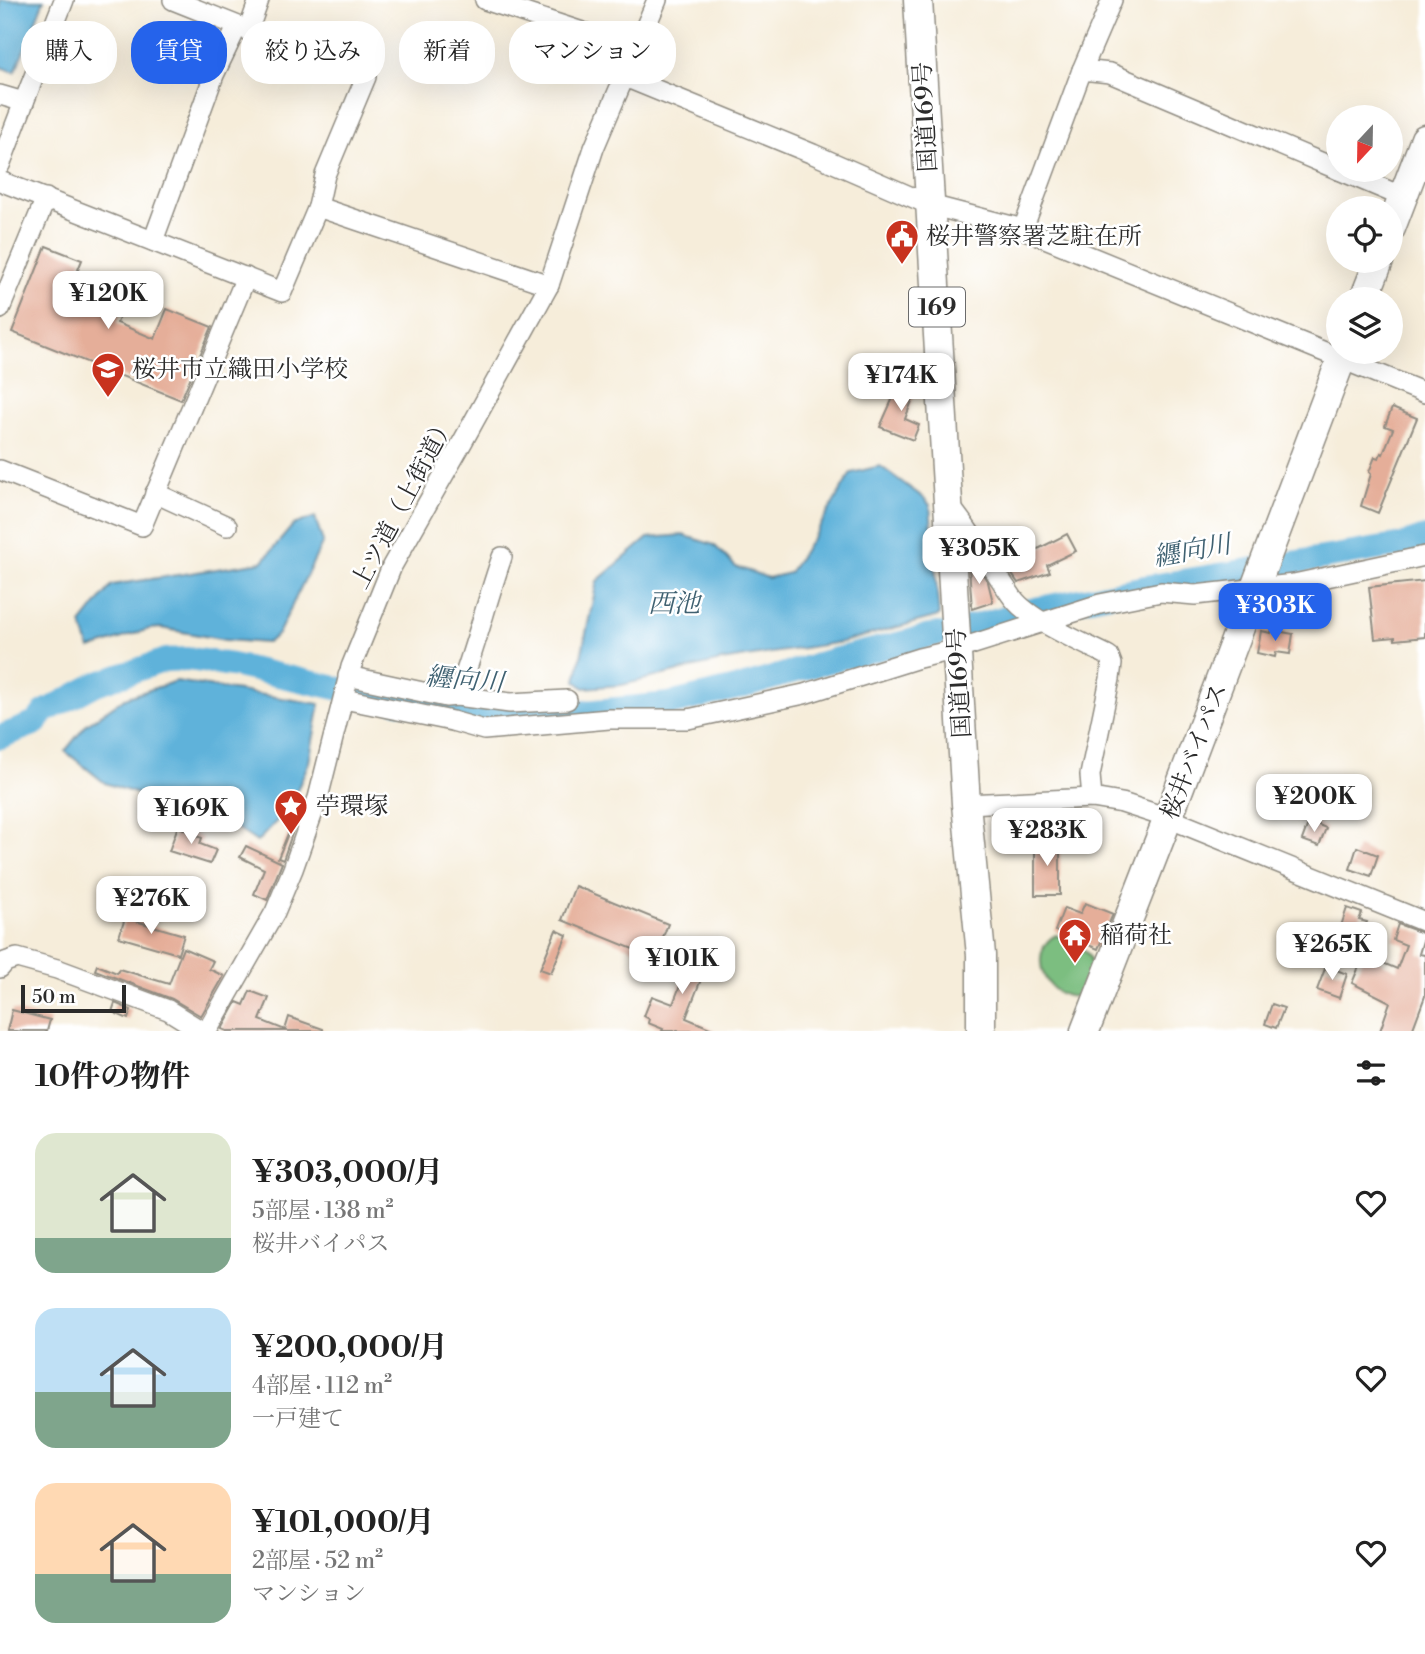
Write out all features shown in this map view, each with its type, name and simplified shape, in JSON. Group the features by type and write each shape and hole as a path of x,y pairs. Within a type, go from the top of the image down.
{"highway":[{"name":"国道169号","path":"918,0 966,804 981,955 981,1031"},
{"path":"1403,197 1425,139"},
{"name":"桜井バイパス","path":"1085,1031 1339,364"}],"street":[{"path":"0,165 64,0"},
{"path":"173,0 241,29"},
{"path":"247,21 260,0"},
{"path":"485,0 549,21"},
{"name":"上ツ道（上街道）","path":"649,21 657,0"},
{"path":"1023,229 1082,70 1112,0"},
{"path":"153,241 214,75 241,31"},
{"path":"1082,70 1110,73 1326,164"},
{"path":"0,181 282,292 318,207 325,175 363,84"},
{"name":"上ツ道（上街道）","path":"207,1031 275,912 293,869 317,798 346,688 368,621 392,566 549,285 594,148 622,84"},
{"path":"642,84 930,205 1023,229 1326,350"},
{"path":"0,95 24,102"},
{"path":"1367,182 1401,196"},
{"path":"0,309 46,198"},
{"path":"318,207 549,285"},
{"path":"0,470 142,526 246,277"},
{"path":"1360,364 1425,393"},
{"path":"156,493 227,526"},
{"path":"949,505 968,528 1014,599 1040,621 1109,656 1112,664 1090,775 1092,798"},
{"path":"346,688 484,730 609,719 688,719 804,694 1100,604 1161,592 1195,595 1257,584 1294,584 1425,556"},
{"path":"457,696 502,557"},
{"path":"346,688 457,696 510,703 567,700"},
{"path":"966,804 1092,798 1122,803 1168,818 1425,922"},
{"path":"0,968 5,962 17,958 57,970 168,1010 202,1031"}],"green space":[{"path":"1056,935 1078,945 1089,957 1090,973 1080,996 1067,996 1057,991 1043,973 1042,952 1047,942"}],"water":[{"path":"0,0 44,0 36,21 21,21 21,57 15,72 0,67"},
{"name":"西池","path":"880,466 930,505 939,616 842,642 721,661 622,685 584,688 576,681 597,581 648,538 683,535 714,545 736,567 768,578 789,573 851,473"},
{"path":"315,517 323,542 278,634 267,643 225,640 161,628 149,629 90,649 81,624 112,585 262,562 293,525"},
{"path":"176,681 320,704 309,762 290,807 257,842 233,826 105,783 65,751 87,724 125,698"}],"building":[{"path":"46,246 82,260 68,294 120,315 117,323 155,339 167,309 212,327 181,400 12,332"},
{"path":"900,382 917,388 905,419 919,425 913,440 880,427"},
{"path":"1392,408 1417,418 1378,513 1361,506 1375,457 1379,458 1381,453 1383,454 1393,429 1385,426"},
{"path":"1067,534 1076,551 1047,565 1050,572 1018,583 1003,561 1040,548"},
{"path":"968,552 988,582 993,602 972,609"},
{"path":"1425,581 1425,637 1375,639 1369,587"},
{"path":"1272,630 1293,634 1290,654 1276,652 1275,657 1257,653 1261,631 1271,633"},
{"path":"1309,821 1326,828 1319,846 1302,840"},
{"path":"292,824 295,825 283,860 278,858"},
{"path":"178,826 202,838 200,844 216,850 210,864 169,851"},
{"path":"1035,840 1060,840 1060,895 1035,895"},
{"path":"246,846 282,863 267,900 254,894 264,869 240,857"},
{"path":"1357,847 1378,855 1371,876 1350,869"},
{"path":"575,886 668,924 655,958 562,920"},
{"path":"1085,903 1113,914 1098,949 1055,931 1064,908 1080,914"},
{"path":"1347,908 1362,913 1359,920 1367,922 1359,945 1337,938"},
{"path":"125,918 184,935 178,954 119,937"},
{"path":"1398,924 1425,934 1419,954 1425,955 1425,996 1412,1031 1380,1031 1390,1002 1352,983 1364,955 1397,969 1406,945 1393,940"},
{"path":"556,930 567,935 551,973 540,969"},
{"path":"698,939 714,946 686,1018 717,1031 662,1031 663,1029 648,1023 649,1019 644,1016 652,996 673,1004"},
{"path":"183,948 213,961 209,969 224,976 201,1016 172,999 95,970 97,965 117,973 119,969 169,984"},
{"path":"1326,966 1347,974 1339,998 1317,990"},
{"path":"250,991 269,998 260,1020 285,1030 289,1017 323,1031 222,1029 237,1002 244,1005"},
{"path":"115,1003 131,1010 128,1019 112,1012"},
{"path":"1272,1004 1284,1008 1276,1028 1265,1024"},
{"path":"12,1010 50,1020 47,1031 7,1031"}],"waterway":[{"name":"纒向川","path":"970,627 1035,609 1145,587 1402,545 1425,537"},
{"name":"纒向川","path":"0,737 36,723 44,712 96,684 166,660 189,659 232,665 400,702 483,713 554,715 669,704 938,634"}],"place":[{"name":"桜井警察署芝駐在所","path":"902,266"},
{"name":"桜井市立織田小学校","path":"108,399"},
{"name":"苧環塚","path":"291,836"},
{"name":"稲荷社","path":"1075,965"}]}
